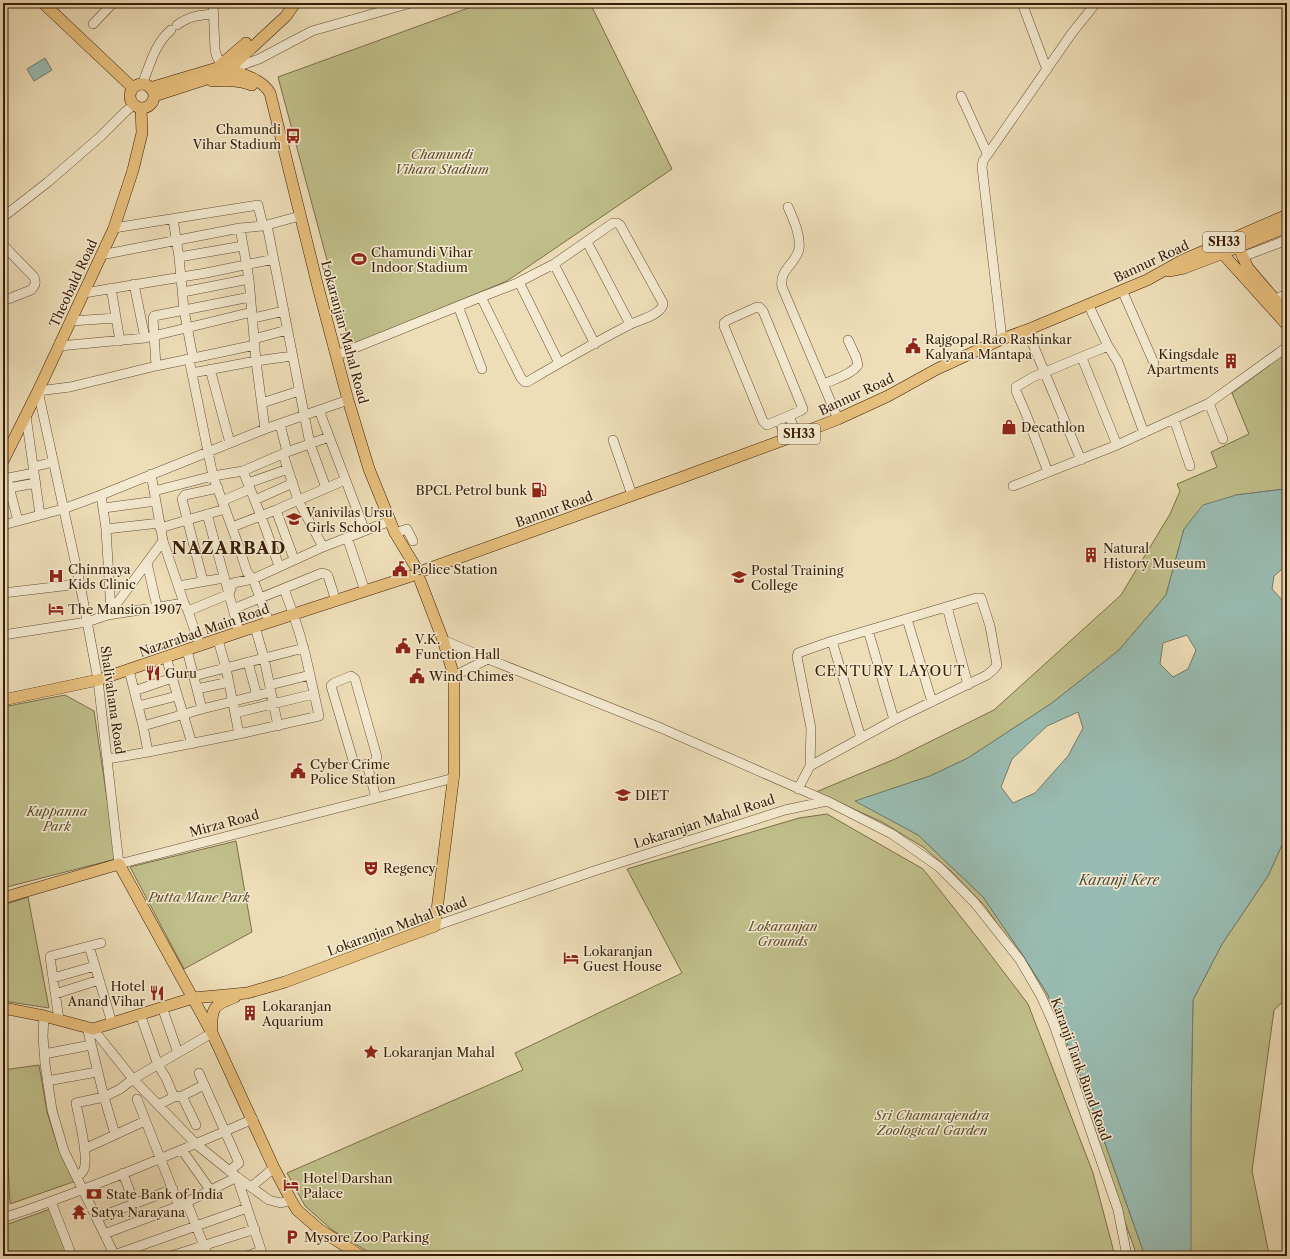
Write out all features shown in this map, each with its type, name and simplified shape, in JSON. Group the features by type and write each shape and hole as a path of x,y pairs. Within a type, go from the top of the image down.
{"main road":[{"path":"43,3 145,89 150,105 140,107"},
{"path":"198,82 222,74 225,67 289,3"},
{"path":"145,89 225,67 286,16 295,3"},
{"name":"Lokaranjan Mahal Road","path":"90,1028 112,1023 194,998 247,993 285,982 435,926 454,778 454,676 443,640 418,573 395,533 369,469 348,400 268,90 260,82 225,67"},
{"path":"145,89 198,82 232,80 241,81 252,85 271,98"},
{"name":"Theobald Road","path":"3,461 38,391 114,228 133,170 142,133 146,125 140,107 130,97 145,89"},
{"name":"Bannur Road","path":"418,573 632,496 838,419 888,396 937,369 1002,339 1147,280 1183,260 1238,247 1287,215"},
{"path":"1162,272 1177,271 1223,254 1287,227"},
{"path":"1238,247 1248,268 1287,326"},
{"path":"1223,254 1270,301 1287,314"},
{"name":"Nazarabad Main Road","path":"3,700 98,680 418,573"},
{"name":"Mirza Road","path":"3,898 119,864"},
{"name":"Shalivahana Road","path":"119,864 212,1032 253,1119 274,1168 297,1210 320,1230 361,1256"},
{"path":"212,1032 212,1014 215,1007 247,993"},
{"path":"3,1008 44,1016 90,1028"}],"street":[{"path":"93,24 113,3"},
{"path":"213,3 215,50 217,57 225,67 259,59 312,31 411,3"},
{"path":"1022,3 1047,70"},
{"path":"1002,339 982,167 983,161 987,153 1072,33 1096,3"},
{"path":"145,89 156,51 167,33 183,20 195,16 214,14"},
{"path":"961,96 987,153"},
{"path":"3,217 48,182 101,136 126,111 140,107"},
{"path":"114,228 258,205 274,259 310,444 326,488"},
{"path":"788,207 799,242 799,249 796,256 783,274 781,281 782,287 838,419"},
{"path":"101,255 176,242 240,228 265,225 300,216"},
{"path":"173,219 179,257 192,372 213,476 247,572 253,578 269,622"},
{"path":"337,355 481,296 519,282 554,264 613,223 620,225 663,303 662,308 657,313 630,324 527,382 522,380 481,296"},
{"path":"240,228 249,279 256,361 265,429"},
{"path":"1238,247 1287,240"},
{"path":"587,242 630,324"},
{"path":"3,245 34,277 36,281 35,286 31,290 3,301"},
{"path":"179,257 243,246"},
{"path":"84,293 274,259"},
{"path":"554,264 595,344"},
{"path":"183,292 249,279"},
{"path":"519,282 559,363"},
{"path":"134,284 145,338"},
{"path":"111,288 120,341"},
{"path":"1122,290 1154,363"},
{"path":"1270,301 1287,294"},
{"path":"156,366 154,316 250,297"},
{"path":"1088,304 1108,346 1118,362 1144,433"},
{"path":"458,306 482,368"},
{"path":"757,307 760,307 763,311 803,408 800,411 788,416 767,425 764,423 724,326 724,323 728,320 757,307"},
{"path":"59,346 145,338 187,327 253,315 284,312"},
{"path":"71,321 116,318"},
{"path":"38,391 70,387 191,359 255,342 287,330"},
{"path":"1027,330 1081,460"},
{"path":"824,384 850,371 858,365 848,340"},
{"path":"1048,472 1015,388 1018,385 1045,372 1108,346"},
{"path":"1013,486 1117,445 1209,404 1287,347"},
{"path":"192,372 292,356"},
{"path":"1082,358 1117,445"},
{"path":"210,369 230,443"},
{"name":"Shalivahana Road","path":"38,391 80,584 98,680 119,864"},
{"path":"262,403 299,391"},
{"path":"3,525 63,509 265,429 348,400"},
{"path":"1209,404 1223,439"},
{"path":"319,410 365,530"},
{"path":"26,416 40,515"},
{"path":"788,416 791,437"},
{"path":"1174,419 1190,466"},
{"path":"779,420 791,437"},
{"path":"280,424 288,469 298,500 323,547"},
{"path":"154,491 213,476 243,471 285,453 329,437"},
{"path":"613,440 632,496"},
{"path":"6,484 53,462"},
{"path":"106,529 160,526 207,514 224,505 249,486 288,469"},
{"path":"243,471 279,566"},
{"path":"152,474 163,541 200,646"},
{"path":"232,527 276,510 345,480"},
{"path":"6,484 36,483"},
{"path":"255,500 293,483"},
{"path":"6,484 18,521"},
{"path":"202,581 183,497 185,495 218,488"},
{"path":"101,495 106,529 109,614"},
{"path":"104,508 156,501"},
{"path":"276,510 294,559"},
{"path":"207,514 239,632"},
{"path":"229,594 233,583 253,578 294,559 390,521"},
{"path":"395,533 407,529 413,541"},
{"path":"347,537 365,591"},
{"path":"109,614 163,541"},
{"path":"147,563 157,607"},
{"path":"233,609 322,573 326,574 329,579 336,601"},
{"path":"178,586 224,578"},
{"path":"3,593 80,584"},
{"path":"107,759 192,744 318,716 304,648 294,614 284,589"},
{"path":"3,635 87,622 109,614 157,607 186,607 229,594"},
{"path":"798,789 810,766 811,728 797,654 799,651 980,597 990,626 996,667 987,675 894,720 810,766"},
{"path":"947,607 968,685"},
{"path":"907,619 932,702"},
{"path":"255,627 264,658 278,726"},
{"path":"868,630 894,720"},
{"path":"218,640 226,668 239,734"},
{"name":"Karanji Tank Bund Road","path":"443,640 661,728 827,801 892,834 939,867 974,902 1020,960 1041,996 1054,1025 1118,1210 1127,1256"},
{"path":"832,641 862,738"},
{"path":"194,676 304,648"},
{"path":"187,650 202,709"},
{"path":"166,657 192,744"},
{"path":"454,676 488,659"},
{"path":"248,662 257,696"},
{"path":"129,670 148,752"},
{"path":"143,726 202,709 257,696 270,689 310,675"},
{"path":"351,676 355,679 377,757 375,762 367,764 359,766 354,763 331,686 334,683 351,676"},
{"path":"134,691 172,678"},
{"path":"197,689 229,682"},
{"path":"235,713 314,694"},
{"path":"138,706 177,696"},
{"path":"367,764 376,798"},
{"name":"Mirza Road","path":"119,864 454,778"},
{"name":"Lokaranjan Mahal Road","path":"435,926 594,871 795,807 827,801"},
{"path":"59,1020 49,959 51,956 101,943"},
{"path":"89,946 112,1023"},
{"path":"53,978 95,966"},
{"path":"55,994 99,980"},
{"path":"162,1007 178,1052"},
{"path":"140,1014 158,1065 196,1125"},
{"path":"44,1016 44,1054 47,1081 52,1110 64,1151 115,1255 246,1208"},
{"path":"90,1028 91,1045 97,1072 115,1134"},
{"path":"90,1028 133,1079 196,1144 229,1171 270,1200 281,1203 291,1200"},
{"path":"77,1177 83,1172 85,1164 84,1149 76,1103 104,1097 120,1089 133,1079 212,1032"},
{"path":"44,1054 91,1045"},
{"path":"47,1081 97,1072"},
{"path":"199,1073 224,1132 240,1163 229,1171"},
{"path":"158,1105 204,1085"},
{"path":"137,1099 173,1189 197,1226 208,1256"},
{"path":"3,1218 51,1202 182,1150 253,1119"},
{"path":"84,1149 145,1121"},
{"path":"182,1150 211,1191"},
{"path":"251,1187 274,1168"},
{"path":"123,1173 134,1204"},
{"path":"104,1234 183,1204 237,1177"},
{"path":"237,1177 262,1253 247,1256"},
{"path":"97,1218 173,1189"},
{"path":"51,1202 72,1256"},
{"path":"171,1256 254,1229"}],"green space":[{"name":"Chamundi Vihara Stadium","path":"482,3 590,3 672,169 507,281 350,346 278,77"},
{"path":"1287,352 1287,490 1236,495 1184,529 1166,595 1119,650 1052,703 968,758 930,776 856,801 918,835 983,897 1048,995 1089,1098 1145,1256 1137,1256 1046,998 1022,959 985,906 951,871 923,847 882,822 816,792 895,759 994,710 1121,595 1170,514 1180,491 1177,484 1217,467 1211,452 1249,434 1232,393"},
{"name":"Kuppanna Park","path":"65,695 94,711 116,859 3,888 3,707"},
{"name":"Sri Chamarajendra Zoological Garden","path":"827,814 923,869 1028,1004 1093,1173 1115,1256 375,1256 332,1230 305,1206 287,1173 523,1070 515,1053 682,973 627,869 799,818"},
{"path":"1287,834 1287,998 1274,1010 1252,1171 1269,1254 1265,1256 1179,1256 1190,1254 1193,1000 1222,944 1268,876"},
{"name":"Putta Mane Park","path":"236,841 252,932 184,969 130,867"},
{"path":"28,897 49,1008 3,1001 3,905"},
{"path":"39,1065 47,1112 59,1150 76,1181 10,1204 3,1070"},
{"path":"50,1209 70,1256 3,1256 3,1226"}],"water":[{"path":"45,58 52,70 34,81 27,69"},
{"name":"Karanji Kere","path":"1287,490 1287,565 1274,576 1272,589 1283,601 1287,602 1287,834 1268,876 1222,944 1193,1000 1191,1254 1179,1256 1145,1256 1089,1098 1048,995 1024,957 983,897 918,835 855,801 930,776 968,758 1052,703 1119,650 1166,595 1184,529 1203,505 1236,495","holes":["1187,635 1196,650 1188,669 1173,677 1160,664 1163,643","1078,712 1083,728 1068,756 1035,793 1013,803 1001,787 1012,759 1047,726"]}],"place":[{"name":"Chamundi Vihar Stadium","path":"293,136"},
{"name":"Chamundi Vihar Indoor Stadium","path":"359,259"},
{"name":"Rajgopal Rao Rashinkar Kalyana Mantapa","path":"913,346"},
{"name":"Kingsdale Apartments","path":"1231,361"},
{"name":"Decathlon","path":"1009,427"},
{"name":"BPCL Petrol bunk","path":"539,490"},
{"name":"Vanivilas Ursu Girls School","path":"294,519"},
{"name":"Natural History Museum","path":"1091,555"},
{"name":"Police Station","path":"400,569"},
{"name":"Chinmaya Kids Clinic","path":"56,576"},
{"name":"Postal Training College","path":"739,577"},
{"name":"The Mansion 1907","path":"56,609"},
{"name":"V.K. Function Hall","path":"403,646"},
{"name":"Guru","path":"153,673"},
{"name":"Wind Chimes","path":"417,676"},
{"name":"Cyber Crime Police Station","path":"298,771"},
{"name":"DIET","path":"623,795"},
{"name":"Regency","path":"371,868"},
{"name":"Lokaranjan Guest House","path":"571,958"},
{"name":"Hotel Anand Vihar","path":"157,993"},
{"name":"Lokaranjan Aquarium","path":"250,1013"},
{"name":"Lokaranjan Mahal","path":"371,1052"},
{"name":"Hotel Darshan Palace","path":"291,1185"},
{"name":"State Bank of India","path":"94,1194"},
{"name":"Satya Narayana","path":"79,1212"},
{"name":"Mysore Zoo Parking","path":"292,1237"}],"district":[{"name":"NAZARBAD","path":"229,548"},
{"name":"CENTURY LAYOUT","path":"890,671"}],"park label":[{"name":"Lokaranjan Grounds","path":"783,934"}]}
